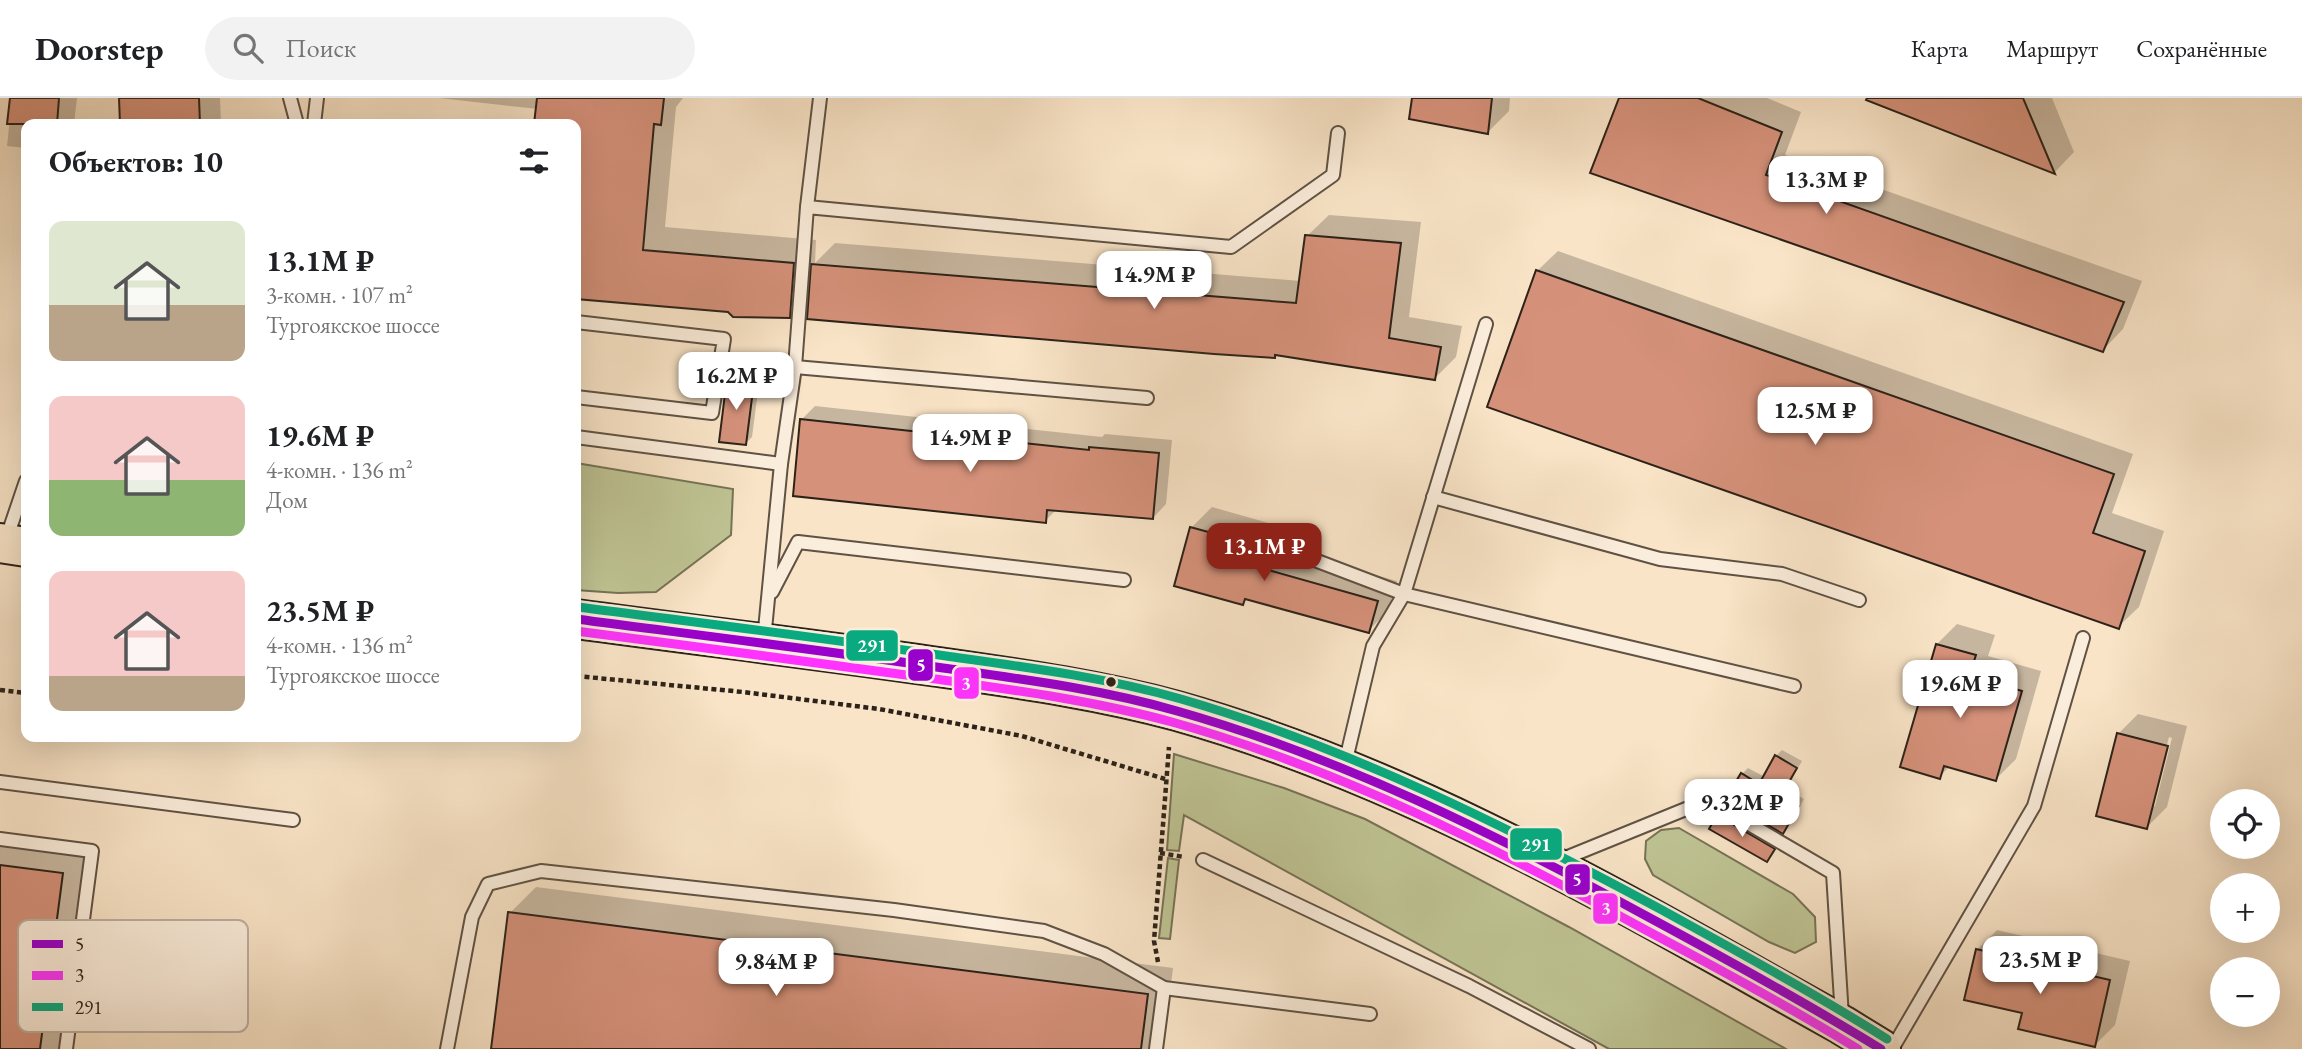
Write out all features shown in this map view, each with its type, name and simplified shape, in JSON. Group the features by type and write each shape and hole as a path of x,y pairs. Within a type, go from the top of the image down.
{"main road":[{"path":"581,620 1062,684 1177,711 1345,767 1551,864 1881,1049"}],"lane":[{"path":"290,98 296,119"},
{"path":"315,119 317,98"},
{"path":"764,643 781,464 795,367 807,207 820,98"},
{"path":"807,207 1231,247 1333,175 1338,132"},
{"path":"581,323 724,339 712,414 581,398"},
{"path":"1345,767 1373,646 1404,594 1486,324"},
{"path":"795,367 1147,398"},
{"path":"581,438 781,464"},
{"path":"1433,497 1660,559 1782,574 1859,600"},
{"path":"10,545 21,501"},
{"path":"768,598 798,542 1124,580"},
{"path":"1283,548 1404,594 1794,686"},
{"path":"1892,1049 2034,806 2083,638"},
{"path":"0,782 293,820"},
{"path":"1551,864 1708,800 1833,873 1842,1025"},
{"path":"0,839 92,850 83,920"},
{"path":"1203,860 1469,986 1589,1049"},
{"path":"447,1049 471,917 488,884 541,871 894,910 1044,931 1104,954 1164,988 1370,1014"},
{"path":"1156,1049 1164,988"}],"path":[{"path":"581,676 743,692 878,709 1022,736 1166,779"},
{"path":"0,690 21,693"},
{"path":"1154,941 1168,747"}],"green space":[{"path":"581,464 733,489 731,535 656,592 581,590"},
{"path":"1174,754 1284,788 1365,819 1569,927 1786,1049 1609,1049 1184,815 1179,851 1167,850"},
{"path":"1679,828 1793,894 1815,917 1816,942 1795,953 1769,942 1653,875 1645,859 1646,841 1661,830"},
{"path":"1168,858 1179,860 1170,939 1159,938"}],"building":[{"path":"10,98 59,98 57,119 21,119 21,124 7,124"},
{"path":"119,98 199,98 200,119 120,119"},
{"path":"537,98 664,98 661,125 654,124 643,250 794,263 790,318 733,317 728,312 581,299 581,119 535,119"},
{"path":"1412,98 1492,98 1488,134 1409,119"},
{"path":"1619,98 1698,98 1782,132 1766,175 2124,302 2103,352 1590,173"},
{"path":"2023,98 2055,174 1866,100"},
{"path":"1305,235 1401,243 1389,338 1441,347 1435,380 1275,355 1275,358 1214,354 807,319 811,264 1296,303"},
{"path":"1536,270 2114,474 2093,533 2145,551 2119,629 1487,407"},
{"path":"727,378 754,382 746,445 719,442"},
{"path":"800,419 1089,450 1089,447 1159,453 1153,519 1047,510 1046,523 793,496"},
{"path":"1190,527 1260,546 1254,566 1378,601 1369,633 1245,599 1243,605 1174,586"},
{"path":"1936,644 1976,655 1969,676 2022,691 1996,781 1944,766 1940,779 1900,767"},
{"path":"2117,733 2168,746 2147,829 2096,816"},
{"path":"1775,755 1797,768 1781,796 1799,806 1783,834 1725,800 1741,773 1759,784"},
{"path":"1717,815 1775,849 1767,862 1709,829"},
{"path":"0,865 63,873 57,920 18,920 18,1032 42,1032 40,1049 0,1049"},
{"path":"508,912 1148,994 1141,1049 491,1049"},
{"path":"1976,949 2110,980 2095,1047 2018,1029 2022,1013 1964,1000"}],"transit line":[{"name":"291","path":"581,607 1064,673 1152,691 1244,719 1367,765 1546,849 1747,957 1887,1039"},
{"name":"5","path":"581,620 1061,685 1148,703 1239,730 1360,776 1478,829 1593,887 1796,998 1881,1049"},
{"name":"3","path":"581,632 1055,697 1172,722 1233,741 1354,786 1471,839 1586,897 1858,1049"}]}
